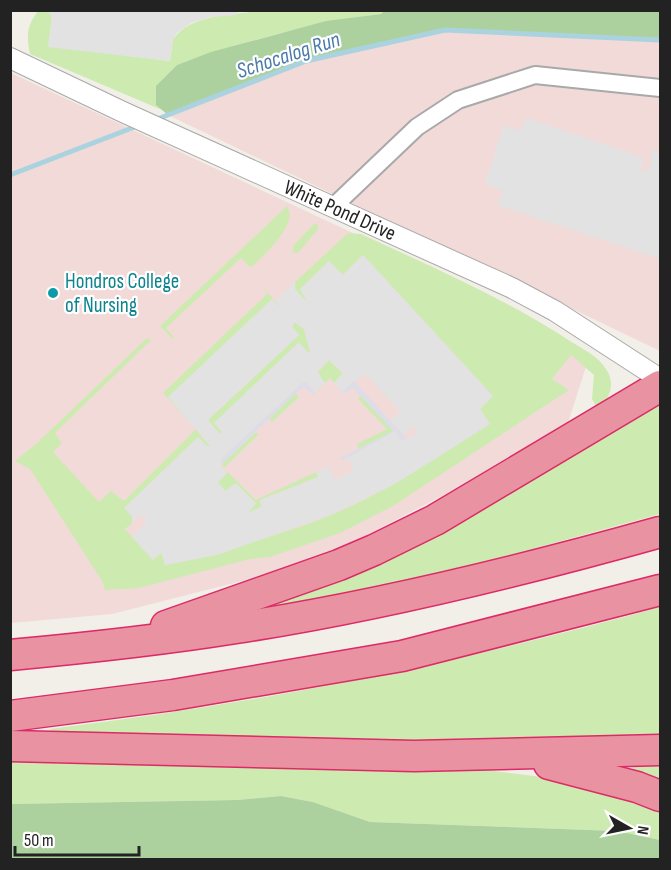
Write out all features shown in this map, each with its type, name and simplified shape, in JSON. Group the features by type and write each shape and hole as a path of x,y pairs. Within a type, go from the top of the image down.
{"highway":[{"path":"114,645 225,603 339,565 374,550 445,514 660,387"},
{"path":"10,655 114,645 236,628 401,597 499,575 660,532"},
{"path":"10,716 173,696 402,656 660,590"},
{"path":"10,746 414,756 660,750"},
{"path":"515,755 637,787 660,796"}],"street":[{"name":"White Pond Drive","path":"10,58 142,121 512,288 555,311 660,379"},
{"path":"333,207 417,127 458,100 535,75 660,88"}],"shaded area":[{"path":"48,11 237,11 237,15 210,17 191,23 177,33 173,39 170,61 48,47 52,16"},
{"path":"445,30 660,40 660,351 168,115 306,61"},
{"path":"11,73 522,312 586,367 565,432 332,553 246,580 112,614 11,623"},
{"path":"527,118 644,158 640,170 642,172 651,166 650,151 660,151 660,259 497,205 503,191 485,184 504,125 520,131"},
{"path":"363,255 493,396 480,409 490,424 395,484 333,514 217,555 165,565 161,552 153,560 132,537 147,522 140,515 132,523 132,517 124,508 198,437 210,446 168,397 272,299 282,309 276,300 295,282 295,289 307,302 300,289 329,261 343,275","holes":["294,322 304,329 310,352 308,353 299,342 214,423 222,432 220,434 208,420 299,335 292,327","329,360 343,373 334,383 342,392 365,374 400,411 390,421 404,435 413,427 419,432 403,441 395,431 348,458 354,470 335,480 328,466 316,472 318,477 260,500 261,507 248,513 256,503 236,483 225,491 218,482 227,473 220,465 307,382 315,393 325,383 317,371"]},
{"path":"354,381 407,439 401,441 395,431 342,461 340,458 393,431 353,388 344,394 342,392"},
{"path":"306,382 315,393 313,395 304,387 296,393 222,464 223,469 220,460 302,383"}],"green space":[{"path":"263,10 384,11 381,14 329,22 278,34 177,65 156,105 162,110 30,54 28,31 38,11 48,11 52,16 49,46 170,61 173,39 192,24 214,17"},
{"path":"384,11 660,11 660,40 445,30 306,61 168,115 156,105 156,86 177,65 211,52 326,21 381,14"},
{"path":"287,206 290,213 289,221 273,246 250,267 241,258 166,328 174,337 173,339 160,326"},
{"path":"314,224 318,224 318,229 299,252 293,253 293,246"},
{"path":"348,233 361,234 467,284 545,325 595,357 603,364 611,380 608,396 598,409 592,399 594,375 571,355 552,379 569,390 393,506 340,533 270,557 250,559 139,588 105,590 102,581 30,469 15,461 37,443 147,338 151,340 55,433 62,443 53,452 99,502 111,491 124,501 196,429 210,446 207,447 198,437 132,517 132,523 125,529 153,560 162,552 165,565 270,537 352,506 392,485 490,424 480,409 492,395 363,255 343,275 330,262 307,302 294,289 295,282"},
{"path":"261,285 282,309 272,300 169,397 193,426 163,393 267,294"},
{"path":"294,322 304,329 310,352 299,343 214,423 222,432 220,434 207,421 299,335 292,327"},
{"path":"329,360 343,374 334,383 330,378 325,383 317,373"},
{"path":"296,393 299,397 272,422 269,418"},
{"path":"361,395 394,431 359,449 357,444 387,429 358,399"},
{"path":"660,402 660,514 458,569 312,600 236,613"},
{"path":"256,432 258,435 224,468 222,464"},
{"path":"228,472 256,500 316,472 318,477 260,500 261,507 248,513 255,502 225,491 218,482"},
{"path":"660,607 660,736 386,742 62,736 49,729 204,707 357,680 509,646"},
{"path":"10,759 478,769 566,780 660,804 660,840 617,831 370,822 313,802 281,796 237,800 11,804"},
{"path":"660,764 660,781 630,773 634,766"},
{"path":"281,796 313,802 370,822 617,831 660,840 660,859 11,859 11,804 237,800"}],"waterway":[{"name":"Schocalog Run","path":"155,120 306,61 445,30 660,40"},
{"name":"Schocalog Run","path":"10,175 137,126"}],"place":[{"name":"Hondros College of Nursing","path":"53,293"}]}
